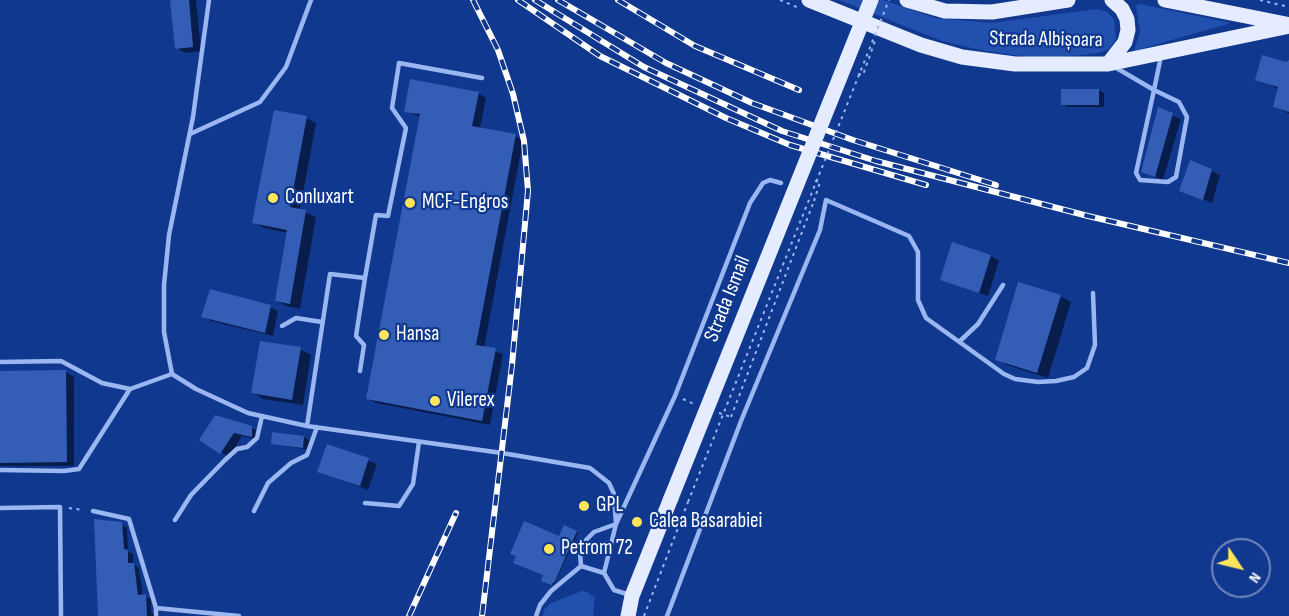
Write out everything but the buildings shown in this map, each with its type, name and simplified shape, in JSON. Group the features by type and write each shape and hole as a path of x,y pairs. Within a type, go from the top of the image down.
{"main road":[{"name":"Strada Albișoara","path":"809,0 921,45 962,57 1015,64 1108,64 1289,25"},
{"name":"Strada Ismail","path":"628,616 632,596 871,0"},
{"name":"Strada Albișoara","path":"907,0 945,11 967,12 992,12 1068,0"},
{"path":"967,12 982,0"},
{"path":"1108,64 1125,42 1128,30 1128,19 1122,9 1112,0"},
{"name":"Strada Albișoara","path":"1165,0 1289,25"},
{"path":"617,616 632,596"}],"lane":[{"path":"172,374 164,332 164,285 169,235 190,134 209,0"},
{"path":"190,134 260,102 286,67 311,0"},
{"path":"1108,64 1154,90 1179,102 1187,117 1176,177 1168,182 1140,180 1136,173 1154,90 1162,53"},
{"path":"360,371 364,345 356,336 376,216 388,216 406,128 392,108 399,63 482,78"},
{"path":"604,573 616,524 675,396 750,203 763,183 770,180 782,183"},
{"path":"667,616 741,421 820,230 826,200 909,237 918,252 921,309 926,318 1004,374 1015,379 1038,382 1074,376 1087,368 1094,354 1093,293"},
{"path":"307,426 330,274 365,278"},
{"path":"960,341 978,324 1003,285"},
{"path":"282,326 296,318 322,322"},
{"path":"0,362 61,361 102,383 130,389 172,374 221,402 262,416 307,426 590,468 609,483 614,494 616,524"},
{"path":"0,470 64,471 79,469 130,389"},
{"path":"175,520 191,495 225,460 237,449 247,447 257,438 262,416"},
{"path":"254,511 268,483 291,463 307,455 317,427"},
{"path":"365,503 399,506 413,484 419,442"},
{"path":"0,508 60,507 61,616"},
{"path":"93,511 129,519 156,608 156,616"},
{"path":"581,566 580,553 586,540 594,532 616,524"},
{"path":"581,566 604,573 614,590 632,596"},
{"path":"536,616 540,605 550,591 581,566"},
{"path":"156,608 239,616"}],"path":[{"path":"644,616 815,181 889,0"},
{"path":"1260,0 1289,7"},
{"path":"858,74 863,75 872,51"},
{"path":"731,417 814,201 820,182 815,181"},
{"path":"60,507 93,511"}],"shaded area":[{"path":"839,0 883,0 935,18 992,23 1097,9 1107,12 1114,20 1116,39 1109,49 1099,53 1061,57 1029,57 985,51 942,41"},
{"path":"1140,4 1231,23 1134,51 1140,32 1136,6"},
{"path":"582,591 595,598 593,616 543,616 544,610 551,603"}],"railway":[{"path":"473,0 498,50 513,94 524,141 528,191 512,365 482,616"},
{"path":"518,0 600,56 726,118 790,145 926,185"},
{"path":"535,0 644,67 782,131 876,161 1088,216 1289,263"},
{"path":"558,0 666,63 752,103 853,140 996,185"},
{"path":"618,0 695,46 799,90"},
{"path":"409,616 456,513"}],"place":[{"name":"Conluxart","path":"273,198"},
{"name":"MCF-Engros","path":"410,203"},
{"name":"Hansa","path":"384,335"},
{"name":"Vilerex","path":"435,401"},
{"name":"GPL","path":"584,506"},
{"name":"Calea Basarabiei","path":"637,522"},
{"name":"Petrom 72","path":"549,549"}]}
